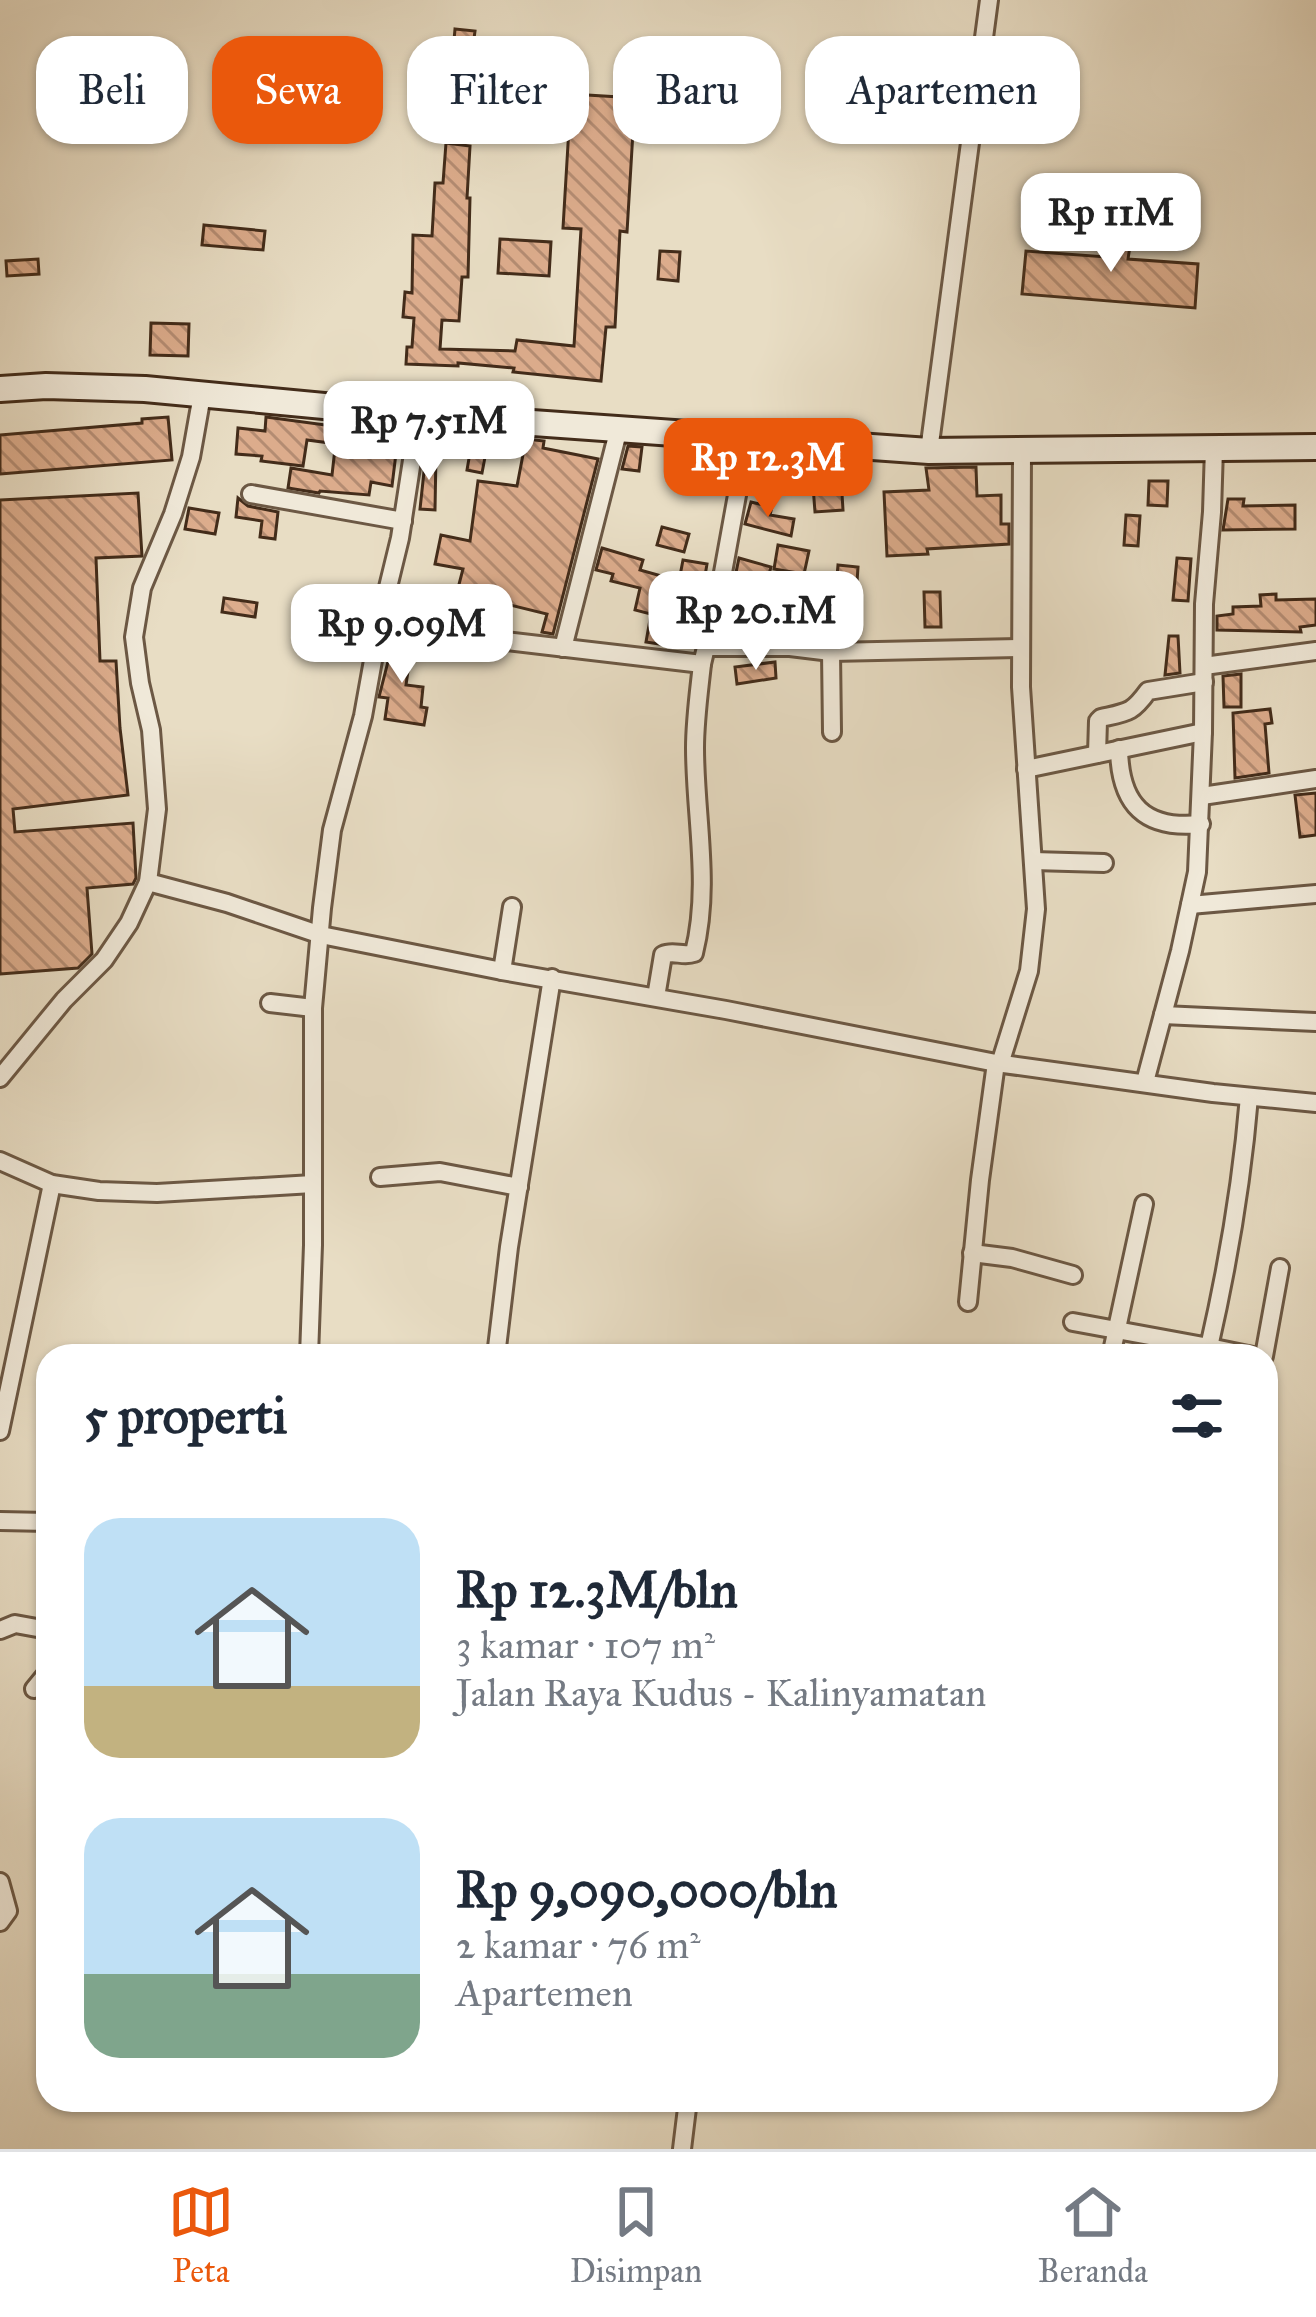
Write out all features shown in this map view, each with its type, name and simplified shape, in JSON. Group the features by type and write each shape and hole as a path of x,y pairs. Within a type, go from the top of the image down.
{"main road":[{"path":"0,388 86,386 929,451 1316,447"}],"street":[{"path":"929,451 989,0"},
{"path":"0,1078 104,960 148,882 158,809 151,730 134,638 142,588 191,457 202,395"},
{"path":"309,1344 313,1009 332,830 363,716 403,521 419,415"},
{"path":"563,648 619,428"},
{"path":"656,997 663,955 689,955 696,944 702,853 695,750 705,656 747,440"},
{"path":"1145,1082 1197,872 1204,604 1214,448"},
{"path":"968,1302 998,1064 1024,988 1036,909 1021,648 1022,452"},
{"path":"251,494 403,521"},
{"path":"380,616 472,637 705,656 790,647 831,652 1021,648"},
{"path":"1097,754 1098,721 1140,704 1148,691 1316,651"},
{"path":"831,652 832,732"},
{"path":"1026,769 1203,732"},
{"path":"1119,749 1125,789 1146,816 1165,825 1201,824"},
{"path":"1202,796 1316,778"},
{"path":"1033,862 1104,863"},
{"path":"148,882 321,934 502,971 998,1064 1316,1103"},
{"path":"1190,905 1316,893"},
{"path":"502,971 512,907"},
{"path":"498,1344 552,978"},
{"path":"271,1004 313,1009"},
{"path":"1163,1015 1316,1022"},
{"path":"1210,1344 1233,1232 1249,1097"},
{"path":"0,1161 52,1184 99,1192 313,1184"},
{"path":"380,1178 440,1172 519,1187"},
{"path":"0,1432 52,1184"},
{"path":"1115,1344 1144,1204"},
{"path":"973,1252 1073,1275"},
{"path":"1266,1344 1280,1268"},
{"path":"1072,1322 1172,1344"},
{"path":"0,1521 36,1522"},
{"path":"0,1630 15,1624 36,1628"},
{"path":"0,1882 8,1910 0,1922"},
{"path":"682,2149 687,2112"}],"building":[{"path":"455,29 475,31 474,36 454,36"},
{"path":"589,95 613,97 613,144 632,144 627,232 620,231 615,327 606,327 601,381 458,363 406,364 414,318 403,317 405,292 412,293 413,235 432,236 435,183 443,183 446,144 470,146 468,277 462,277 459,321 442,320 440,349 515,351 517,340 574,346 581,229 563,228 568,144 589,144"},
{"path":"1112,217 1134,220 1128,259 1198,264 1195,308 1022,294 1026,251 1106,257"},
{"path":"204,225 265,231 263,250 202,245"},
{"path":"500,239 551,242 549,276 498,273"},
{"path":"660,251 680,252 678,281 658,279"},
{"path":"38,259 39,274 7,276 6,261"},
{"path":"151,323 189,324 188,356 150,355"},
{"path":"168,417 172,460 0,474 0,435"},
{"path":"266,417 333,426 330,443 307,440 303,466 236,454 238,428 265,431"},
{"path":"337,431 398,437 392,486 371,482 369,495 288,488 291,468 332,475"},
{"path":"473,435 489,436 482,473 467,470"},
{"path":"526,439 544,441 543,448 598,459 553,634 542,632 547,614 473,596 466,622 450,619 463,569 435,564 441,535 470,541 478,481 517,486"},
{"path":"628,446 642,447 639,471 622,469"},
{"path":"426,453 436,453 435,510 420,509"},
{"path":"678,453 693,456 688,481 674,478"},
{"path":"796,458 842,461 843,510 815,512 813,486 797,486"},
{"path":"976,467 977,496 1001,495 1001,524 1009,524 1009,544 887,556 884,492 929,490 926,468"},
{"path":"1149,481 1168,481 1167,506 1148,505"},
{"path":"138,493 142,556 96,558 100,661 116,661 128,795 13,809 15,832 133,823 136,878 133,884 87,888 92,954 78,968 0,974 0,500"},
{"path":"238,498 248,506 278,512 275,539 260,537 262,521 236,517"},
{"path":"1228,499 1244,499 1243,506 1295,505 1295,529 1223,530"},
{"path":"751,502 772,507 770,515 794,519 791,536 745,524"},
{"path":"189,508 219,513 215,534 185,529"},
{"path":"1126,515 1140,516 1138,546 1124,545"},
{"path":"662,527 689,534 684,552 657,545"},
{"path":"778,545 809,551 804,574 774,569"},
{"path":"602,548 643,560 640,570 679,581 683,560 707,564 699,611 684,608 679,647 646,642 651,614 635,610 640,588 611,581 613,574 596,570"},
{"path":"739,558 771,567 762,600 732,592"},
{"path":"1177,558 1191,559 1188,601 1173,600"},
{"path":"838,565 858,567 855,634 832,633"},
{"path":"924,592 940,592 941,627 925,627"},
{"path":"1276,594 1276,600 1316,599 1316,625 1300,627 1301,632 1217,630 1217,616 1233,614 1233,607 1261,606 1260,595"},
{"path":"224,598 257,603 255,617 222,612"},
{"path":"753,601 792,604 789,634 750,627"},
{"path":"413,636 406,685 423,687 424,725 385,719 388,698 379,697 394,638"},
{"path":"1169,636 1178,636 1180,673 1165,675"},
{"path":"775,662 776,678 737,684 735,667"},
{"path":"1241,674 1241,707 1224,707 1223,676"},
{"path":"1270,709 1272,723 1265,724 1269,773 1235,778 1233,713"},
{"path":"1316,793 1316,835 1300,837 1295,795"}]}
